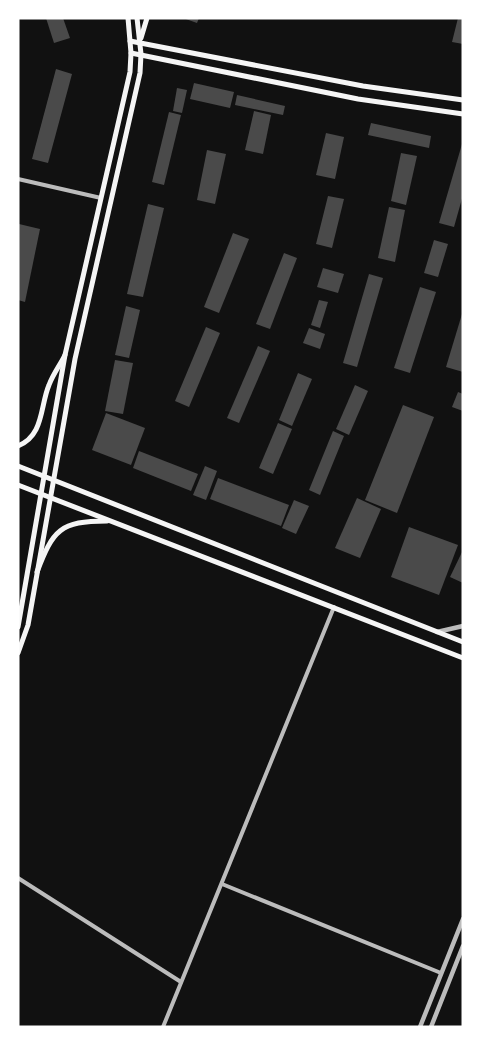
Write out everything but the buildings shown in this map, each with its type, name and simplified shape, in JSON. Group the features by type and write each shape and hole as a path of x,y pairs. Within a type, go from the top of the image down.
{"main road":[{"path":"18,627 65,355 130,72 128,18"},
{"path":"18,654 28,625 75,359 140,73 141,54 137,18"},
{"path":"140,42 147,18"},
{"path":"130,41 363,86 463,100"},
{"path":"130,53 358,99 463,114"},
{"path":"18,446 31,438 37,429 48,386 65,355"},
{"path":"18,466 463,642"},
{"path":"18,485 463,658"},
{"path":"37,572 54,535 65,527 75,522 110,521"}],"street":[{"path":"18,179 102,198"},
{"path":"163,1027 334,607"},
{"path":"436,633 463,626"},
{"path":"18,878 181,982"},
{"path":"222,884 441,973"},
{"path":"420,1027 463,919"},
{"path":"431,1027 463,946"}]}
